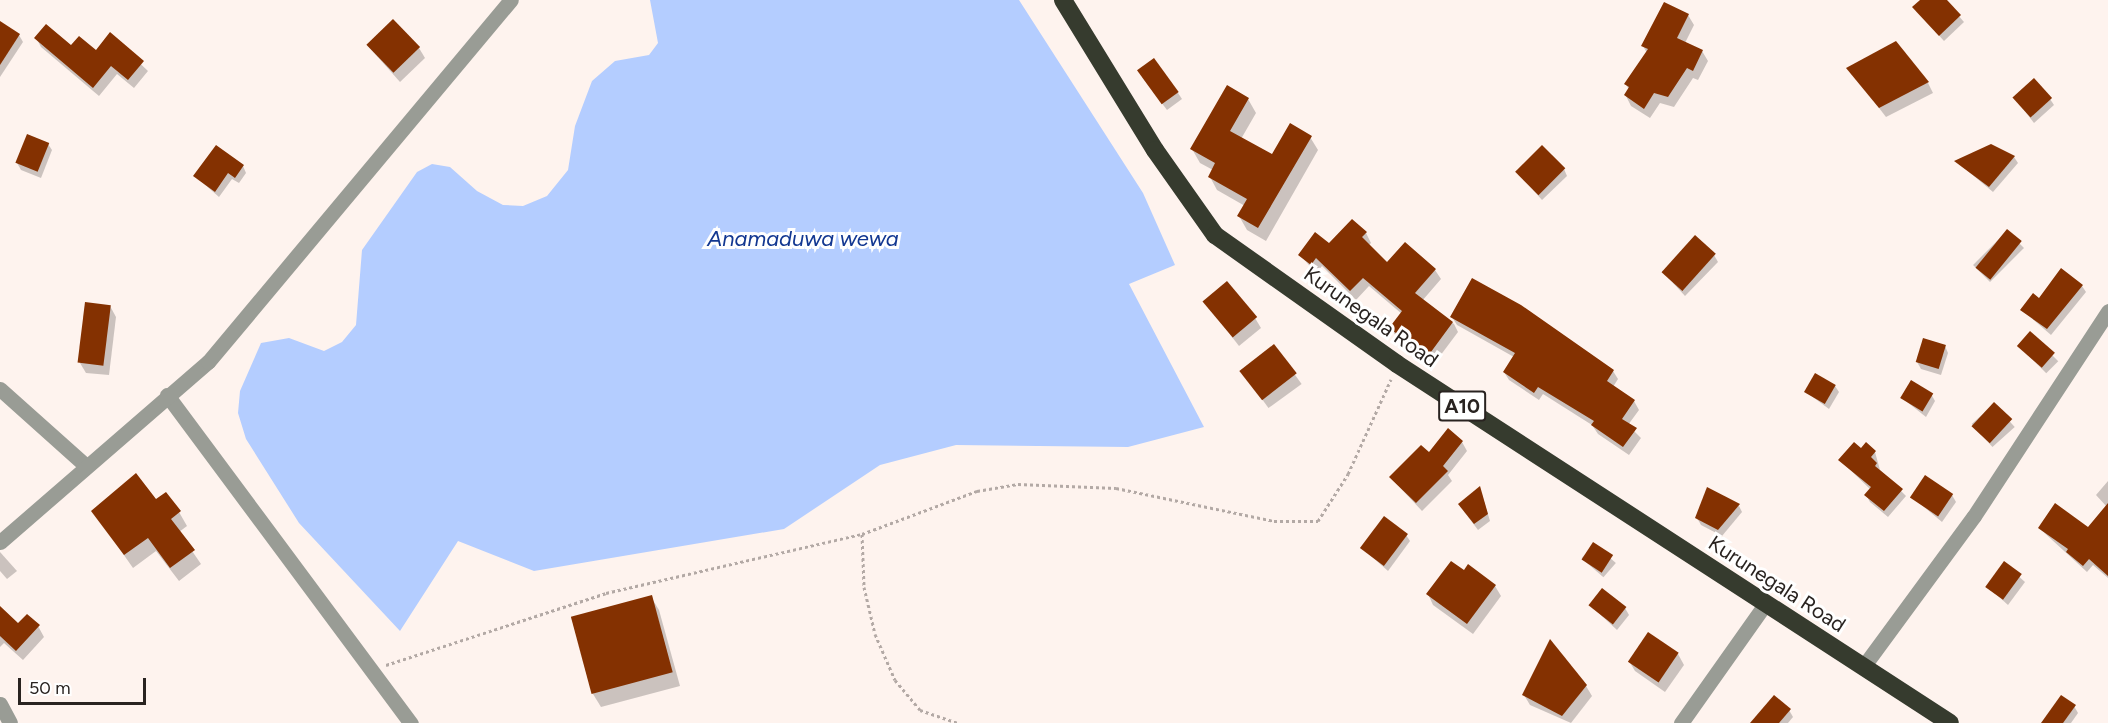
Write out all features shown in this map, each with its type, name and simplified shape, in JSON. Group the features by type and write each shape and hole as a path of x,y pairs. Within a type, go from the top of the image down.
{"highway":[{"name":"Kurunegala Road","path":"1063,0 1155,150 1215,235 1397,364 1950,723"}],"street":[{"path":"0,542 167,395 208,362 511,0"},
{"path":"1863,667 1974,516 2108,311"},
{"path":"0,389 87,466"},
{"path":"167,395 411,723"},
{"path":"1681,723 1766,603"},
{"path":"0,704 10,723"}],"path":[{"path":"371,670 606,593 862,534 977,491 1018,484 1116,488 1274,521 1318,521 1348,474 1397,364"},
{"path":"862,534 864,587 875,634 895,680 920,710 958,723"}],"water":[{"name":"Anamaduwa wewa","path":"650,0 1019,0 1143,193 1175,265 1129,284 1204,427 1128,447 956,445 880,465 784,529 534,571 458,541 400,631 299,523 246,439 238,413 240,391 261,343 289,338 324,351 342,342 356,325 362,250 417,172 432,164 450,167 477,191 503,205 523,206 547,196 568,170 575,126 592,81 615,61 649,55 658,43"}],"building":[{"path":"1920,0 1947,0 1961,15 1939,36 1912,7"},
{"path":"1664,2 1689,14 1677,38 1703,50 1693,71 1687,68 1668,97 1654,93 1644,109 1624,95 1629,87 1624,84 1648,49 1641,46"},
{"path":"393,19 420,47 393,73 366,45"},
{"path":"0,21 20,34 0,65"},
{"path":"46,24 71,45 79,36 96,50 110,32 144,61 128,80 111,66 93,88 34,38"},
{"path":"1896,41 1929,82 1879,108 1846,68"},
{"path":"1154,58 1179,92 1162,104 1137,70"},
{"path":"2034,78 2052,98 2031,117 2012,97"},
{"path":"1227,85 1249,98 1230,131 1272,154 1290,123 1312,136 1258,228 1237,216 1247,199 1208,177 1215,163 1190,149"},
{"path":"27,134 49,143 38,172 15,163"},
{"path":"1991,144 2015,156 1989,187 1954,161"},
{"path":"216,145 244,165 235,178 228,173 215,192 193,176"},
{"path":"1542,145 1565,168 1538,195 1515,172"},
{"path":"1352,219 1367,232 1362,237 1387,262 1405,242 1436,269 1415,293 1453,322 1428,356 1389,328 1402,311 1363,278 1350,291 1316,258 1311,265 1298,255 1315,232 1329,243"},
{"path":"2007,229 2022,241 1990,280 1976,268"},
{"path":"1695,235 1716,254 1682,291 1662,272"},
{"path":"2061,268 2083,285 2047,329 2020,310 2033,293 2039,298"},
{"path":"1472,278 1521,305 1614,370 1607,381 1635,400 1622,419 1637,428 1623,447 1591,425 1594,421 1538,387 1534,393 1503,372 1515,353 1450,317"},
{"path":"1227,281 1257,317 1233,338 1202,302"},
{"path":"85,302 111,305 103,366 78,363"},
{"path":"2030,331 2055,353 2042,368 2017,346"},
{"path":"1923,338 1946,345 1939,369 1916,362"},
{"path":"1274,344 1297,373 1262,400 1239,371"},
{"path":"1815,373 1836,385 1825,404 1804,392"},
{"path":"1911,380 1933,393 1922,411 1900,398"},
{"path":"1994,402 2012,419 1990,443 1971,426"},
{"path":"1448,428 1463,441 1443,466 1448,471 1416,503 1389,477 1421,445 1429,452"},
{"path":"1854,442 1861,448 1866,442 1876,451 1871,457 1877,463 1875,466 1903,489 1884,511 1864,495 1871,487 1838,460"},
{"path":"136,473 156,499 166,492 181,511 171,519 195,550 170,568 148,538 124,555 91,511"},
{"path":"1925,475 1953,494 1938,516 1910,497"},
{"path":"1480,486 1488,514 1474,524 1458,504"},
{"path":"1707,487 1740,504 1718,530 1695,518"},
{"path":"2055,503 2088,527 2108,503 2108,576 2089,559 2083,566 2066,552 2068,549 2038,528"},
{"path":"1384,516 1408,534 1384,566 1360,548"},
{"path":"1593,542 1613,555 1602,573 1582,560"},
{"path":"1451,561 1464,570 1468,564 1496,585 1467,624 1426,594"},
{"path":"2004,561 2022,574 2003,600 1985,587"},
{"path":"1602,588 1626,607 1613,624 1588,605"},
{"path":"652,595 673,672 592,694 571,617"},
{"path":"0,606 18,623 27,614 40,625 16,651 0,636"},
{"path":"1648,632 1679,653 1659,683 1628,662"},
{"path":"1550,639 1587,685 1562,716 1522,695"},
{"path":"1774,695 1791,709 1779,723 1750,723"},
{"path":"2061,695 2076,705 2063,723 2041,723"}]}
